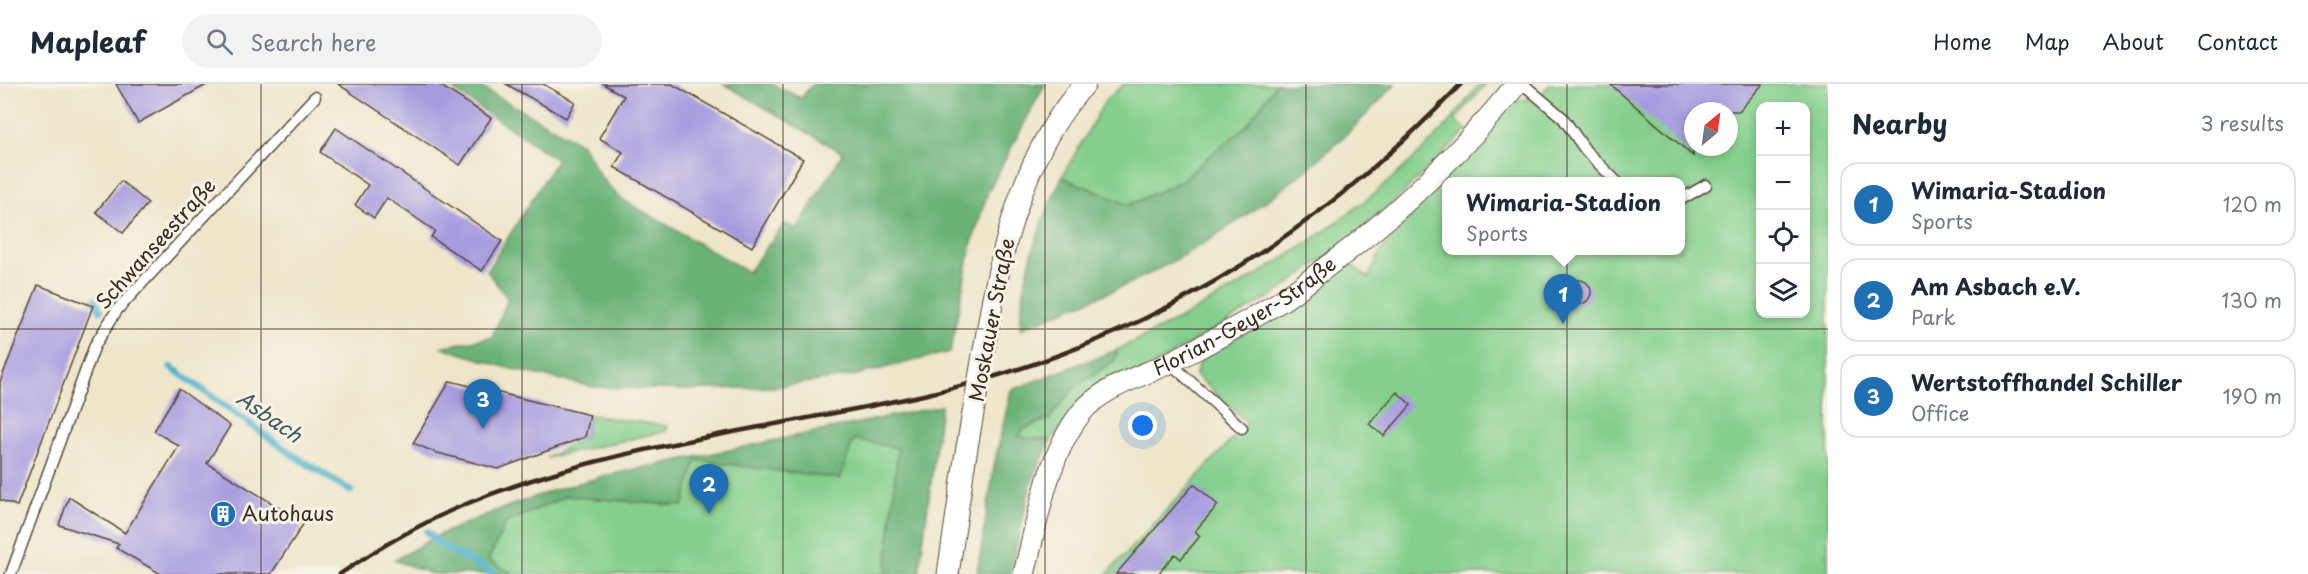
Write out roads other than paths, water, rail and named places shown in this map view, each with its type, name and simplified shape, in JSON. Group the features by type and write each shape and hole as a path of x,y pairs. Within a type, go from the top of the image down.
{"street":[{"name":"Moskauer Straße","path":"948,574 965,459 993,298 1004,250 1027,182 1067,106 1085,84"},
{"name":"Florian-Geyer-Straße","path":"1024,574 1051,468 1062,444 1082,412 1104,393 1170,363 1281,302 1388,220 1478,132 1517,84"}],"lane":[{"path":"1524,84 1563,118 1586,151 1612,177"},
{"name":"Schwanseestraße","path":"11,574 95,345 117,310 315,97"},
{"path":"1685,197 1706,185"},
{"path":"1170,363 1242,428"}],"waterway":[{"name":"Asbach","path":"95,300 100,310"},
{"name":"Asbach","path":"171,367 293,455 351,491"},
{"name":"Asbach","path":"427,532 443,547 495,574"}],"railway":[{"path":"340,574 417,527 466,504 520,484 635,452 928,394 1005,373 1079,347 1150,316 1218,279 1283,238 1345,192 1404,140 1461,84"}],"place":[{"name":"Wimaria-Stadion","path":"1563,324"},
{"name":"Wertstoffhandel Schiller","path":"483,429"},
{"name":"Autohaus","path":"223,514"},
{"name":"Am Asbach e.V.","path":"709,514"}]}
